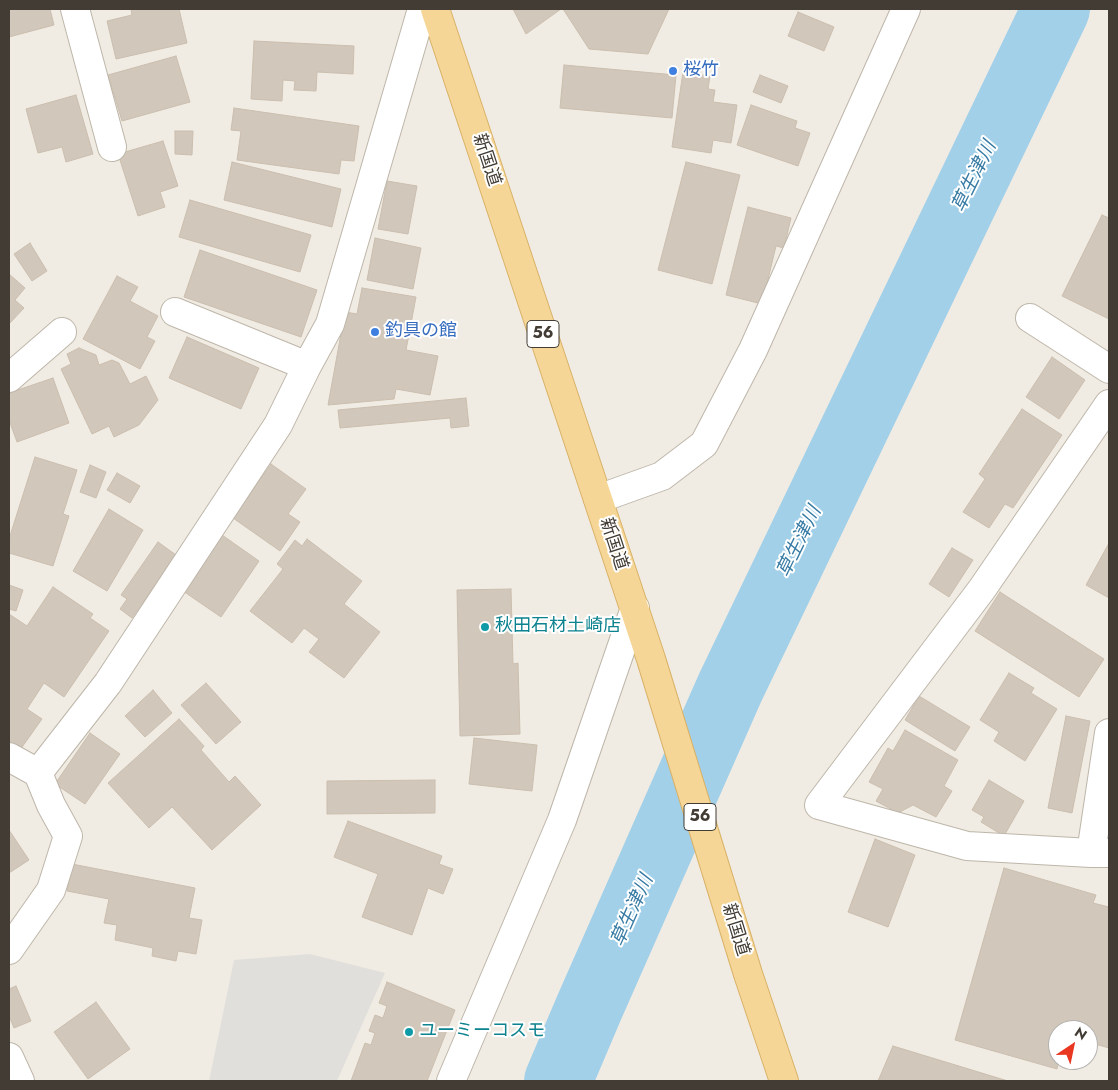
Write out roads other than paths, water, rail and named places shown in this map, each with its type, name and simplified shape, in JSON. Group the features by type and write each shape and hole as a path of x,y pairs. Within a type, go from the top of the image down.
{"main road":[{"name":"新国道","path":"435,9 635,608 748,974 784,1081"}],"street":[{"path":"75,9 112,148"},
{"path":"38,773 108,683 278,425 330,324 422,9"},
{"path":"598,499 662,476 704,444 754,350 906,9"},
{"path":"175,312 307,366"},
{"path":"1030,318 1109,368"},
{"path":"9,378 62,332"},
{"path":"1109,404 982,590 819,805 966,846 1100,853 1109,733"},
{"path":"451,1081 562,820 635,608"},
{"path":"9,757 38,773 51,805 68,836 52,890 9,950"},
{"path":"9,1058 20,1081"}],"waterway":[{"name":"草生津川","path":"558,1081 730,688 1056,9"}],"place":[{"name":"桜竹","path":"673,71"},
{"name":"釣具の館","path":"375,332"},
{"name":"秋田石材土崎店","path":"485,627"},
{"name":"ユーミーコスモ","path":"409,1032"}]}
